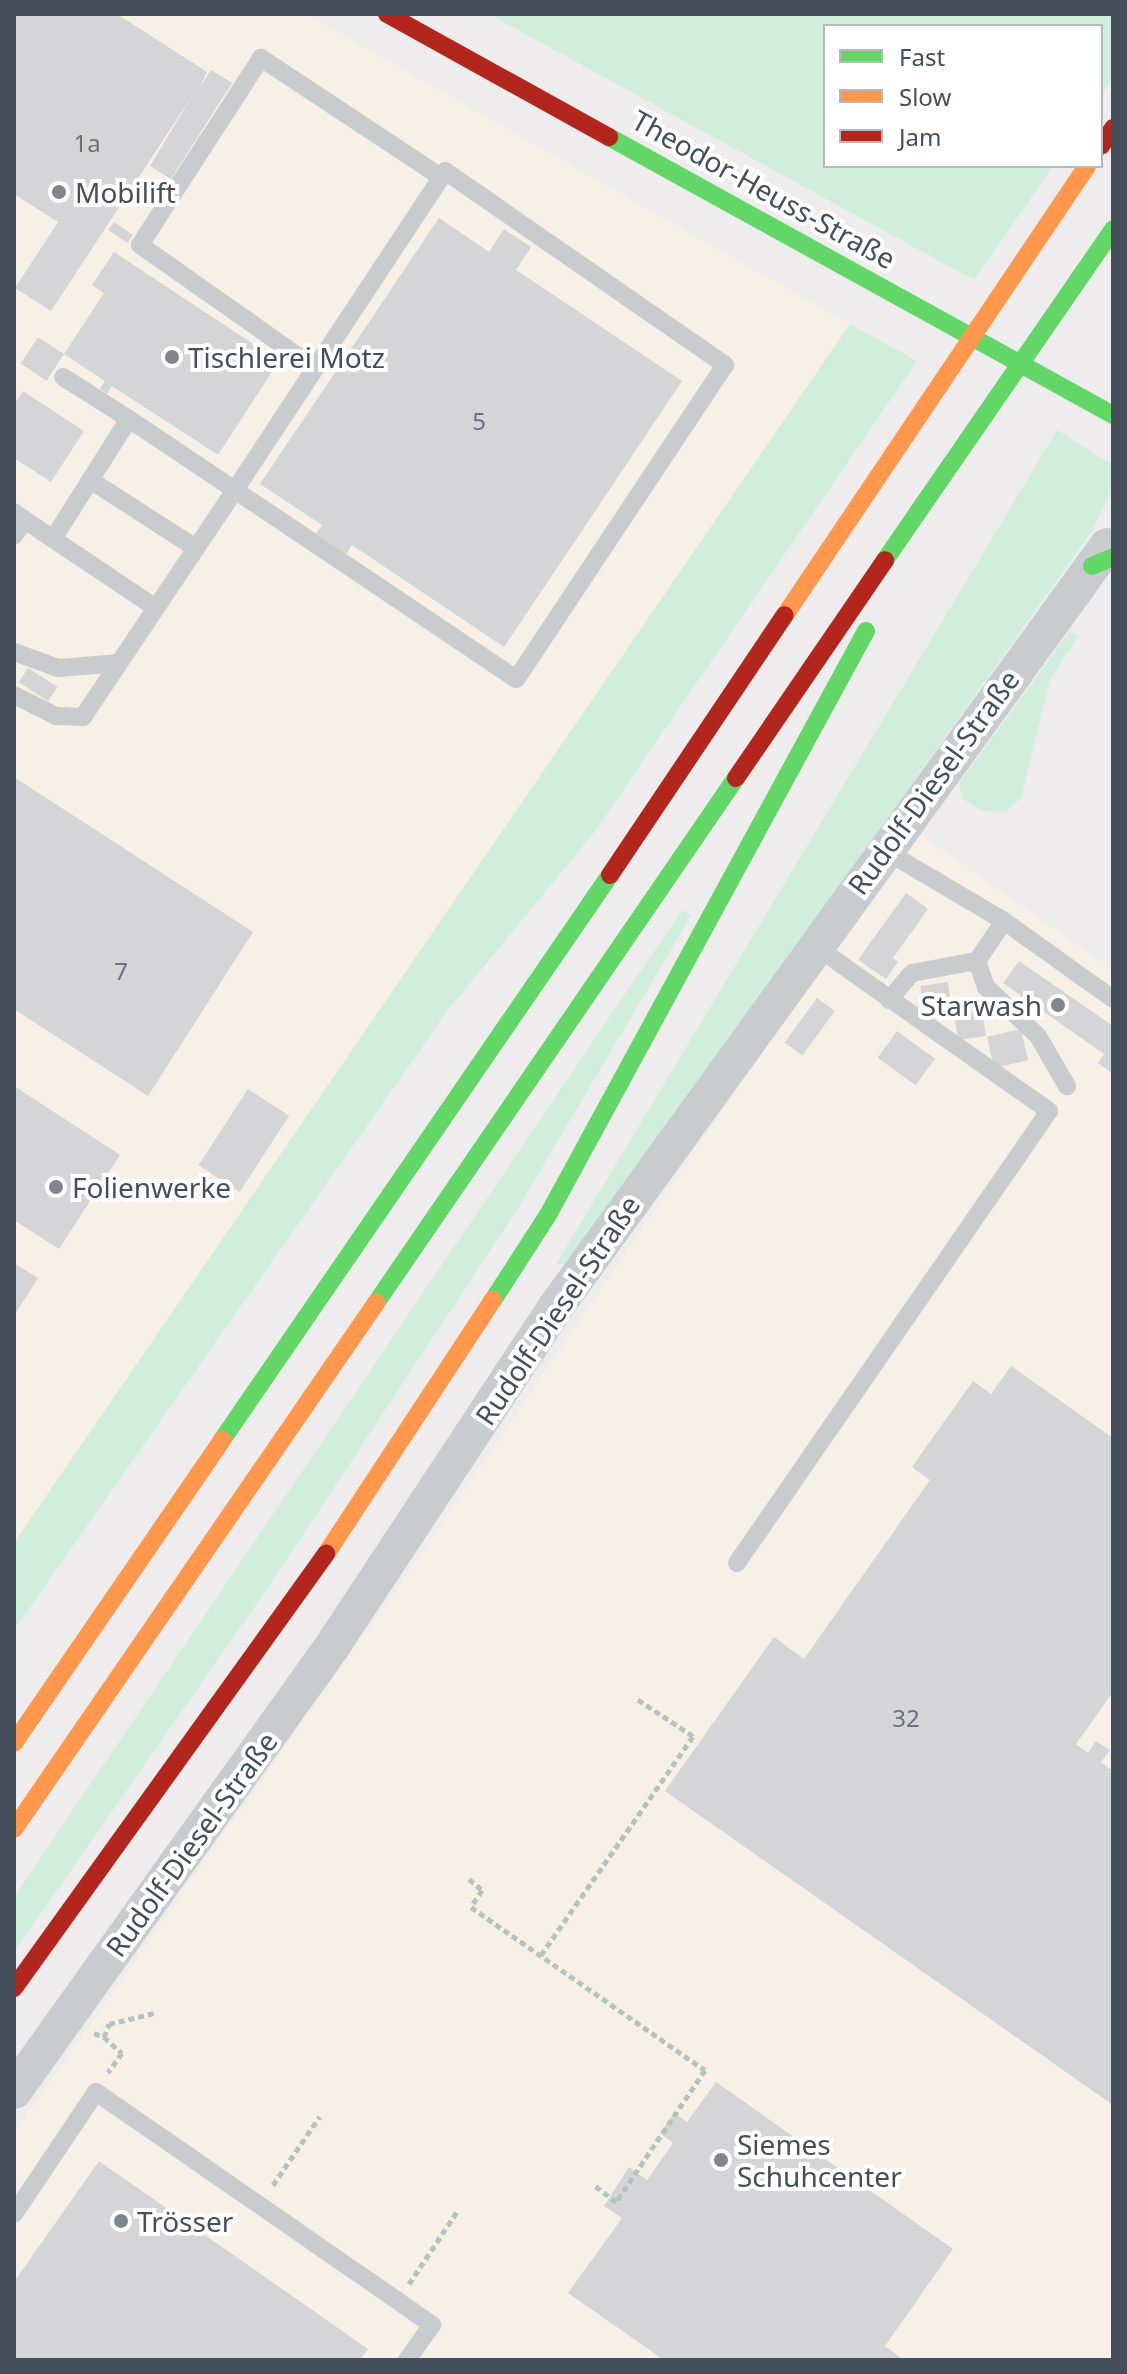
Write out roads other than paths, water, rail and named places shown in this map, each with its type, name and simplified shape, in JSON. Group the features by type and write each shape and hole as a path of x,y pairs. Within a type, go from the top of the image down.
{"main road":[{"name":"Theodor-Heuss-Straße","path":"387,14 1107,412"},
{"path":"14,1743 623,856 1086,168"},
{"path":"14,1829 1113,229"},
{"path":"888,590 980,422"},
{"path":"14,1988 304,1588 548,1215 873,618"}],"street":[{"name":"Rudolf-Diesel-Straße","path":"14,2091 331,1648 555,1308 814,945 1102,562 1113,538"}],"lane":[{"path":"315,368 140,245 261,58 441,177"},
{"path":"14,695 56,716 83,717 235,490 445,171 725,365 516,679 235,490 129,419 63,377"},
{"path":"53,539 129,419"},
{"path":"90,480 196,548"},
{"path":"14,536 20,516 156,608"},
{"path":"14,652 58,668 119,663"},
{"path":"884,850 1004,921 1113,999"},
{"path":"889,1000 912,973 977,961 1004,921"},
{"path":"737,1563 1049,1111 814,945"},
{"path":"977,961 986,987 1038,1036 1067,1086"},
{"path":"14,2214 96,2092 432,2325 407,2360"}],"place":[{"name":"Mobilift","path":"59,192"},
{"name":"Tischlerei Motz","path":"172,357"},
{"name":"Starwash","path":"1058,1005"},
{"name":"Folienwerke","path":"56,1187"},
{"name":"Siemes Schuhcenter","path":"721,2160"},
{"name":"Trösser","path":"121,2221"}]}
